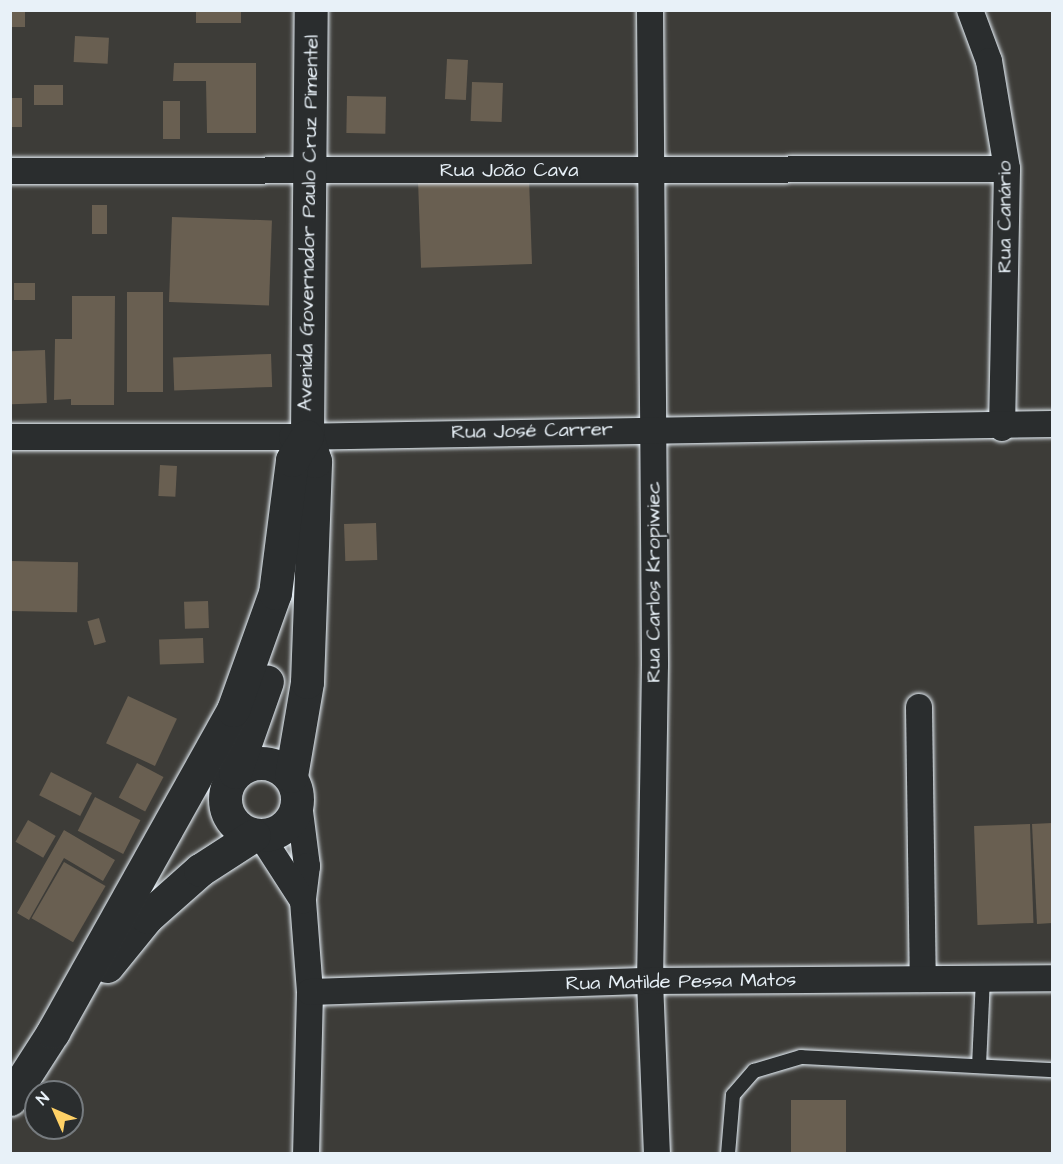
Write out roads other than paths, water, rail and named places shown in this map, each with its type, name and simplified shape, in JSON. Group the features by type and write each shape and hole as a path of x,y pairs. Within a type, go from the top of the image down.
{"street":[{"name":"Avenida Governador Paulo Cruz Pimentel","path":"295,786 307,682 315,461 307,436 311,10"},
{"name":"Rua Carlos Kropiwiec","path":"650,10 656,664 650,981 657,1154"},
{"name":"Rua Canário","path":"970,10 1000,106 1007,169 1002,428"},
{"name":"Rua João Cava","path":"10,171 1007,169"},
{"name":"Rua José Carrer","path":"10,437 307,436 653,429 1002,428 1053,424"},
{"name":"Avenida Governador Paulo Cruz Pimentel","path":"219,780 271,668 277,630 275,593 292,460 307,436"},
{"path":"919,707 922,979"},
{"path":"10,1099 219,780 253,762 274,764 295,786 307,866 303,901 310,992 306,1154"},
{"path":"219,780 230,820 258,836 303,901"},
{"path":"53,1032 147,917 200,870 258,836 288,824 295,786"},
{"name":"Rua Matilde Pessa Matos","path":"310,992 650,981 1053,978"}],"lane":[{"path":"979,1066 983,979"},
{"path":"728,1154 733,1095 754,1071 801,1057 1053,1070"}]}
